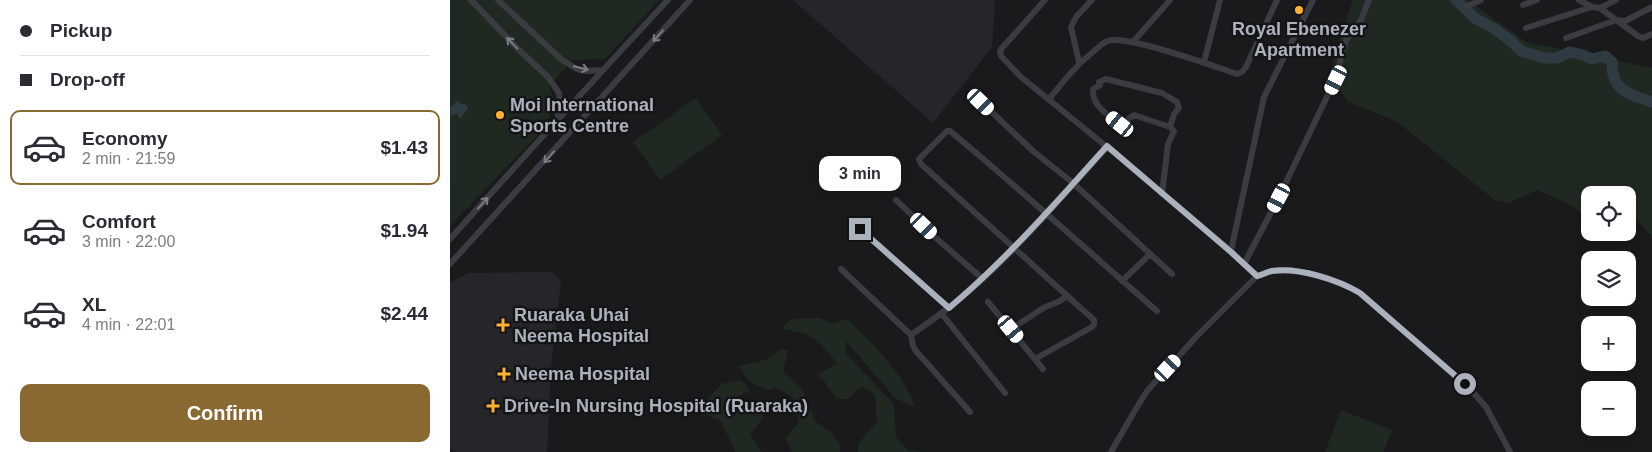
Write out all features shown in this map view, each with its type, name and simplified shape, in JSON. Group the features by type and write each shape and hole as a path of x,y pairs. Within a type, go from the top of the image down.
{"street":[{"path":"471,0 548,77 559,93 560,103 557,122"},
{"path":"498,0 562,60 577,69 586,71 602,70"},
{"path":"450,239 602,70 668,0"},
{"path":"450,264 690,0"},
{"path":"1045,0 1000,51 1004,60 1021,77 1107,146 1257,276"},
{"path":"1079,62 1071,26 1076,17 1092,0"},
{"path":"1133,42 1170,0"},
{"path":"1204,62 1220,0"},
{"path":"1049,99 1079,62 1108,40 1118,39 1133,42 1204,62 1237,74 1242,72 1277,0"},
{"path":"1231,252 1264,97 1313,0"},
{"path":"1244,264 1279,198 1336,80 1346,40 1360,20 1369,0"},
{"path":"1465,6 1481,0"},
{"path":"1523,4 1536,0"},
{"path":"1579,0 1592,7 1600,8 1642,38 1652,34"},
{"path":"1600,8 1616,0"},
{"path":"1526,28 1592,7"},
{"path":"1566,38 1616,20 1626,21 1652,7"},
{"path":"1162,194 1168,144 1174,131 1170,127 1134,115 1128,119 1126,125 1122,126 1097,105 1092,89 1100,85 1099,82 1106,79 1168,96 1177,102 1179,108 1174,114 1170,127"},
{"path":"981,102 1033,151 1073,183 1172,274"},
{"path":"1035,359 1094,325 1094,320 920,164 919,159 947,131 950,131 997,170 1157,311"},
{"path":"911,335 942,314 983,279 1014,248 1107,146"},
{"path":"896,200 983,279"},
{"path":"860,229 949,308"},
{"path":"1122,281 1150,254"},
{"path":"841,268 911,335 916,351 970,412"},
{"path":"1111,452 1148,391 1197,336 1257,276 1271,271 1297,272 1333,280 1347,285 1360,293 1472,392 1486,407 1510,452"},
{"path":"1011,329 1045,307 1067,296"},
{"path":"988,302 1043,369"},
{"path":"942,314 1005,393"}],"shaded area":[{"name":"Moi International Sports Centre","path":"450,0 659,0 605,59 573,60 549,86 555,104 545,127 450,226"},
{"path":"793,0 995,0 992,47 933,123"},
{"path":"1353,0 1468,0 1526,42 1652,68 1652,237 1636,219 1636,186 1581,186 1581,213 1567,203 1537,190 1508,203 1495,200 1396,121 1348,102 1330,75 1334,55"},
{"path":"696,98 722,135 660,180 633,142"},
{"path":"457,101 461,104 466,104 468,108 460,119 457,113 451,116 450,108"},
{"name":"Ruaraka Uhai Neema Hospital","path":"551,272 561,281 551,367 547,452 457,452 450,448 450,282 469,273"},
{"path":"819,318 832,324 847,319 896,371 915,407 895,398 846,341 845,353 894,404 896,437 908,450 924,452 858,452 858,444 877,422 875,395 862,386 848,399 837,399 824,381 817,375 837,363 814,338 781,329 791,319"},
{"path":"781,349 788,351 783,372 802,389 815,421 832,433 841,447 839,452 793,452 785,438 799,423 793,398 776,387 768,391 749,381 739,366 765,360"},
{"path":"741,380 750,391 728,400 741,414 756,406 763,418 750,434 762,452 736,452 720,420 697,412 721,384"},
{"path":"1341,410 1392,430 1383,452 1325,452"}],"waterway":[{"path":"1456,0 1476,19 1495,29 1521,51 1545,58 1557,58 1570,52 1592,59 1605,56 1612,62 1612,72 1618,85 1623,90 1652,102"}],"place":[{"name":"Royal Ebenezer Apartment","path":"1299,10"},
{"name":"Moi International Sports Centre","path":"500,115"},
{"name":"Ruaraka Uhai Neema Hospital","path":"503,325"},
{"name":"Neema Hospital","path":"504,374"},
{"name":"Drive-In Nursing Hospital (Ruaraka)","path":"493,406"}],"route":[{"path":"860,229 949,308 983,279 1014,248 1107,146 1257,276 1271,271 1297,272 1347,285 1360,293 1465,384"}]}
